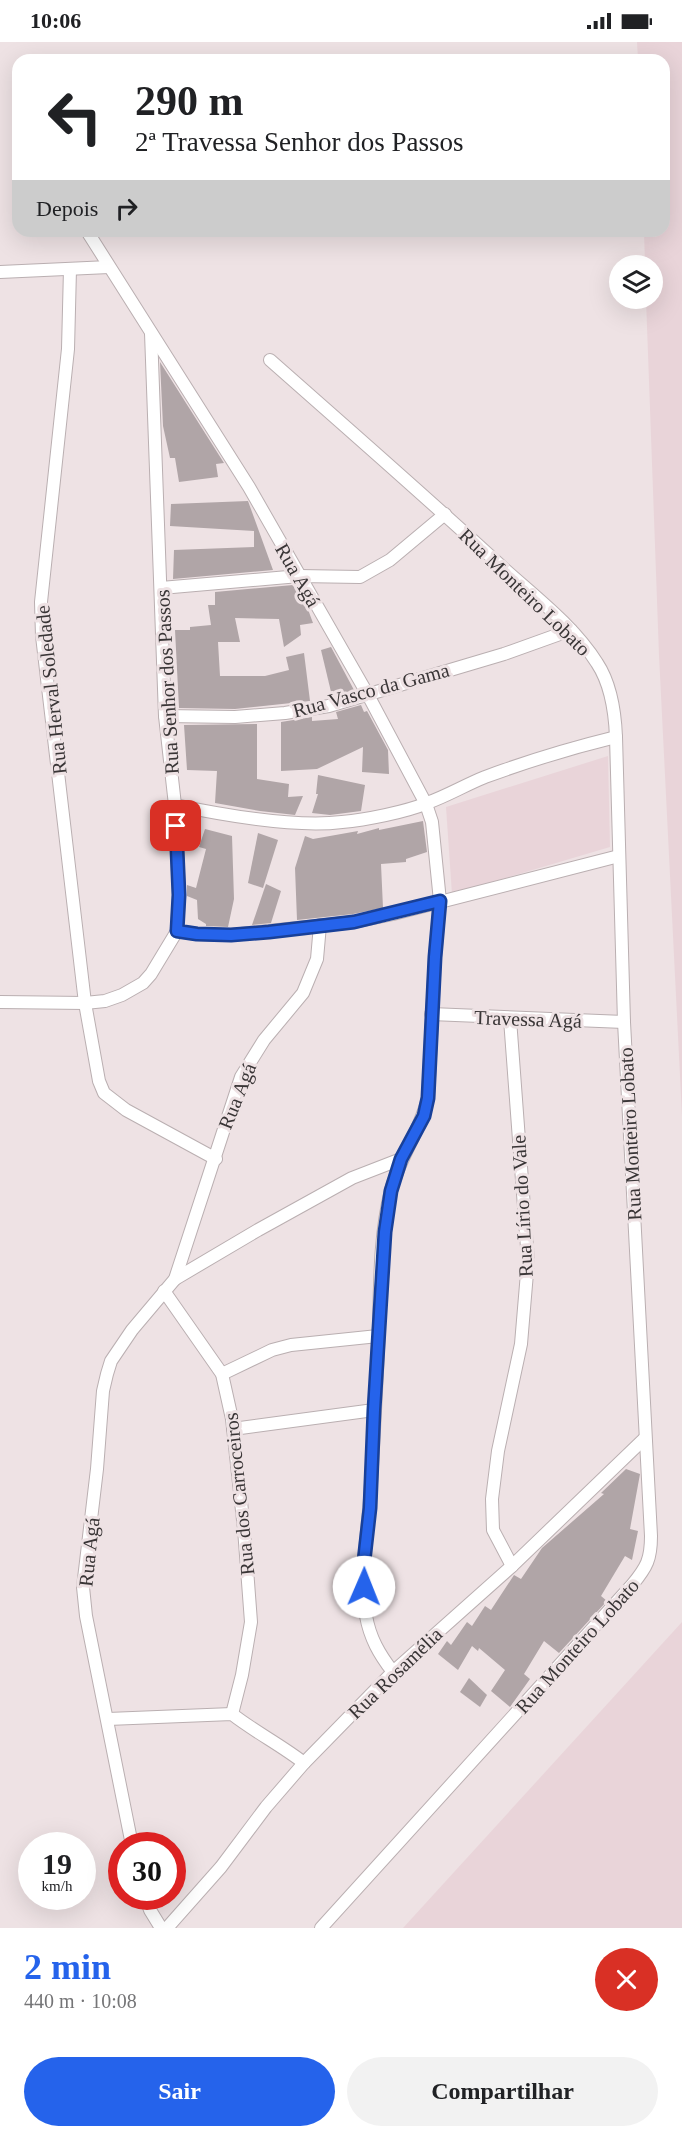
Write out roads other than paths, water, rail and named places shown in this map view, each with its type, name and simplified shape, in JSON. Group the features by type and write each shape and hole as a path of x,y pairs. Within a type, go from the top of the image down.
{"street":[{"name":"Rua Agá","path":"91,237 249,487 368,695 426,804 432,822 440,901 431,1014 428,1098 424,1116 401,1159 391,1191 385,1232 370,1508 364,1561 366,1615 377,1651 393,1672"},
{"path":"0,272 109,267"},
{"name":"Rua Herval Soledade","path":"70,269 67,359 41,602 42,636 85,1003 99,1081 104,1093 126,1110 216,1159"},
{"name":"Rua Senhor dos Passos","path":"0,1002 85,1003 105,1001 122,995 151,974 177,931 179,895 175,805 165,716 151,332"},
{"name":"Rua Monteiro Lobato","path":"270,360 446,514 571,630 598,664 615,712 624,1022 651,1552 646,1568 321,1928"},
{"path":"161,588 299,576 360,577 390,560 446,514"},
{"name":"Rua Vasco da Gama","path":"165,716 262,716 329,706 504,654 571,630"},
{"path":"175,805 292,822 341,822 426,804 514,766 616,737"},
{"path":"177,931 231,935 354,922 619,856"},
{"name":"Rua Agá","path":"175,1279 241,1077 264,1040 303,993 317,959 320,926"},
{"name":"Travessa Agá","path":"431,1014 624,1022"},
{"name":"Rua Lírio do Vale","path":"510,1019 528,1261 521,1344 498,1451 492,1499 493,1530 512,1566"},
{"name":"Rua Agá","path":"130,1832 86,1616 83,1587 97,1469 103,1391 111,1361 132,1330 175,1279 352,1178 401,1159"},
{"name":"Rua dos Carroceiros","path":"164,1292 222,1374 233,1429 251,1622 242,1675 232,1714"},
{"path":"222,1374 272,1350 291,1345 378,1336"},
{"path":"233,1429 374,1410"},
{"name":"Rua Rosamélia","path":"167,1928 221,1867 266,1807 304,1763 393,1672 512,1566 644,1439"},
{"path":"108,1719 232,1714 304,1763"},
{"path":"150,1910 161,1928"}]}
